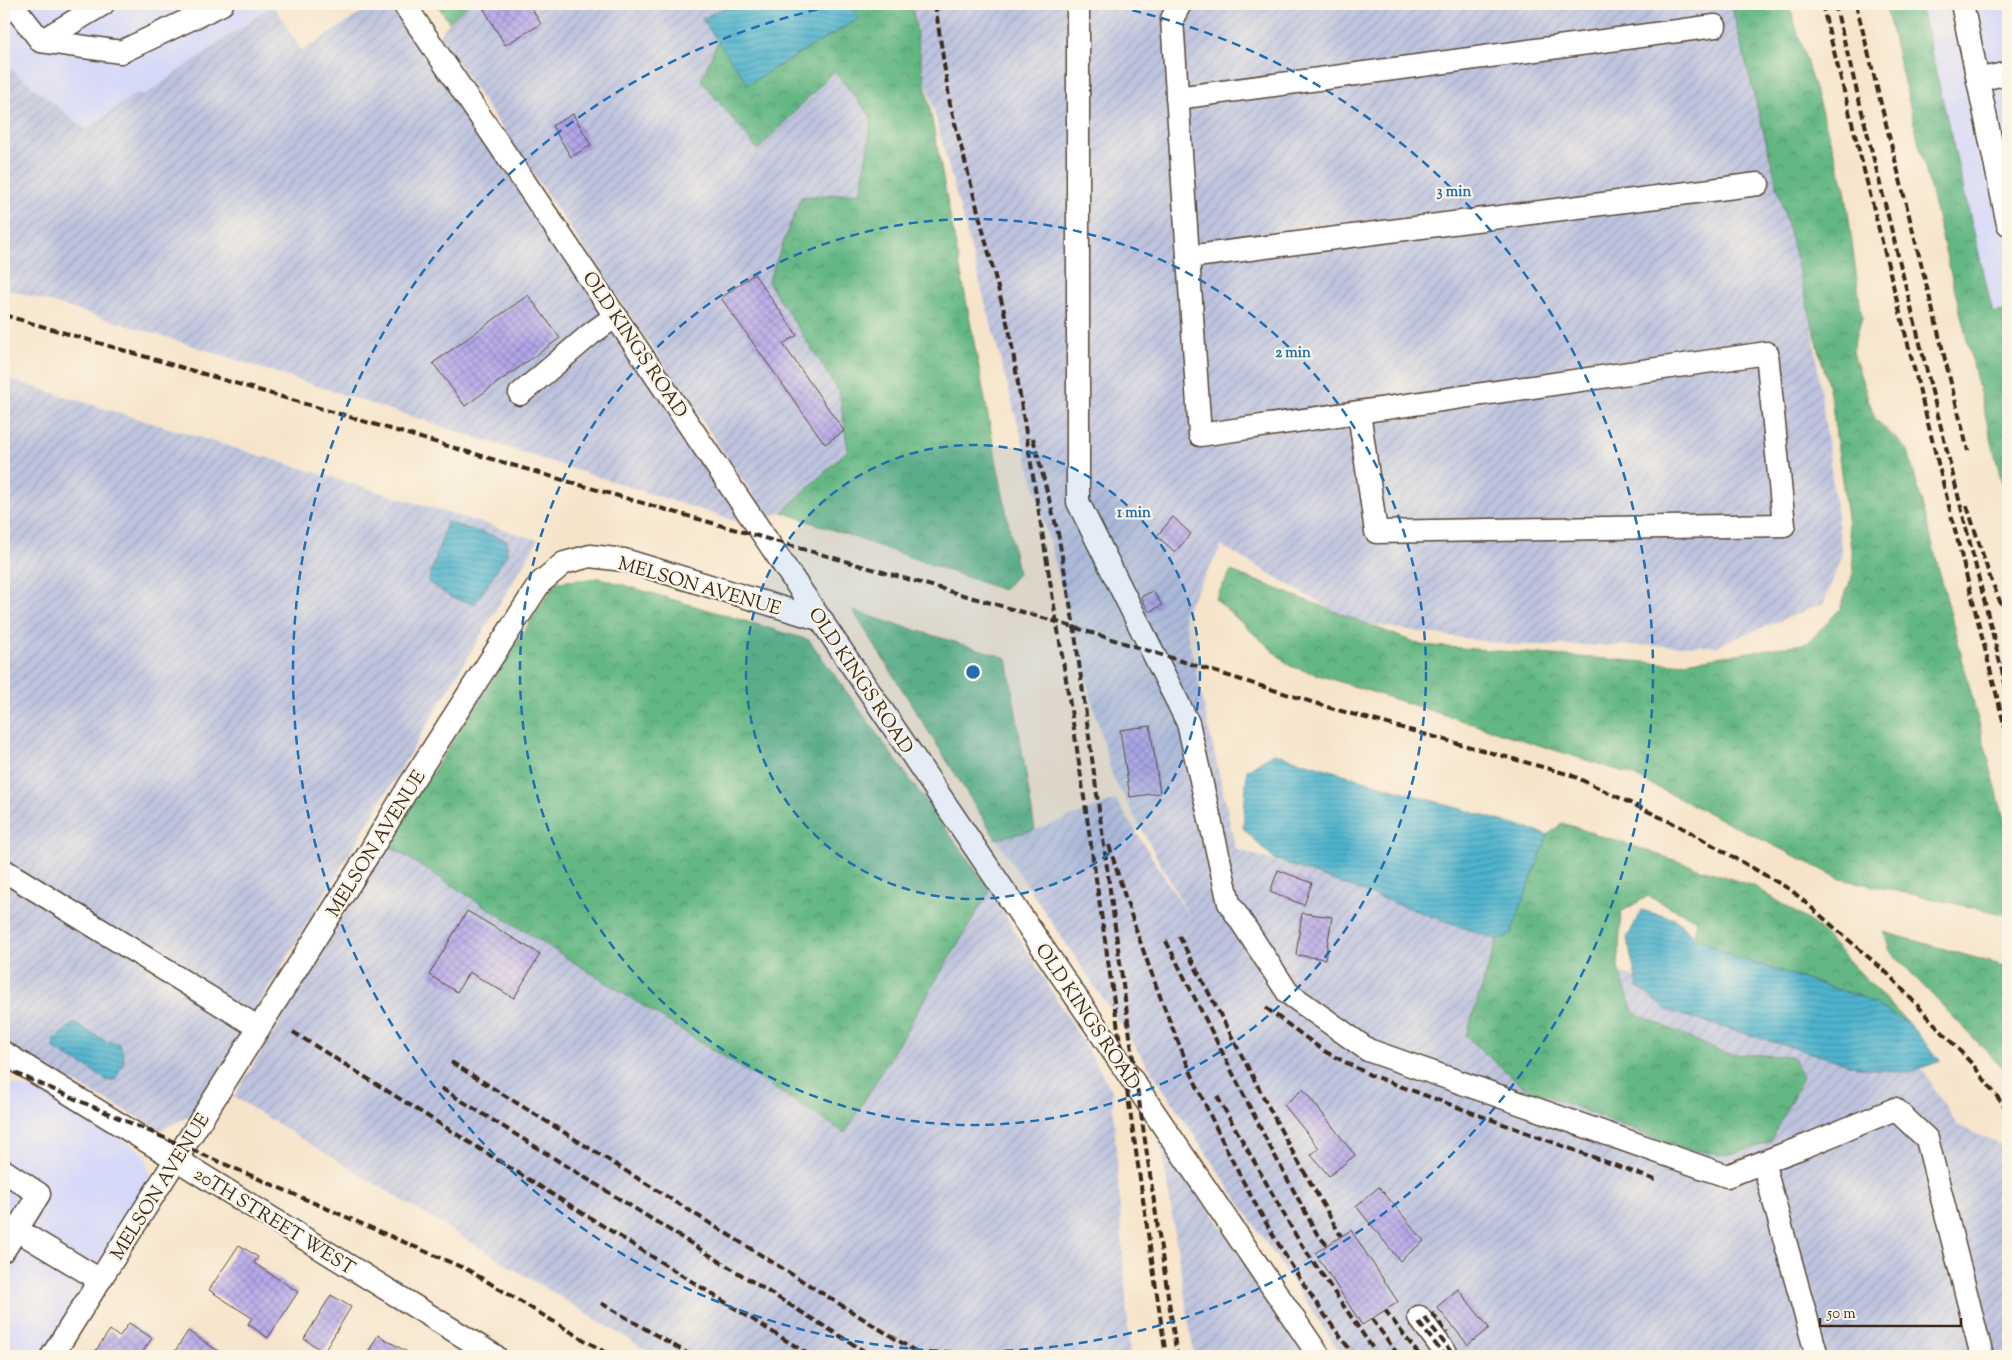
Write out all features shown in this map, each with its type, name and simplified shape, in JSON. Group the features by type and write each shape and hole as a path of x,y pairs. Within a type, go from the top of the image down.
{"street":[{"path":"12,4 41,41 121,52 222,4"},
{"path":"41,41 103,4"},
{"name":"OLD KINGS ROAD","path":"404,4 1319,1356"},
{"path":"1078,4 1078,502 1188,723 1229,904 1288,993 1368,1050 1727,1176 1895,1109 1927,1139 1982,1356"},
{"path":"1180,4 1172,19 1200,435 1359,412 1767,353 1784,525 1376,532 1359,412"},
{"path":"1962,4 2008,224"},
{"path":"1177,98 1715,26"},
{"path":"1978,80 2008,73"},
{"path":"1188,257 1758,184"},
{"path":"520,394 592,332 616,316"},
{"name":"MELSON AVENUE","path":"52,1356 411,783 540,583 564,563 590,556 624,560 822,620"},
{"path":"5,871 259,1028"},
{"name":"20TH STREET WEST","path":"4,1054 495,1356"},
{"path":"1763,1162 1817,1356"},
{"path":"4,1171 39,1194 4,1250"},
{"path":"17,1230 100,1280"},
{"path":"1419,1317 1448,1356"}],"shaded area":[{"path":"4,4 274,4 143,95 136,93 86,130 4,63"},
{"path":"375,4 394,4 747,525 156,334 4,288 4,63 86,130 136,93 144,95 273,5 302,51"},
{"path":"469,4 731,4 702,19 718,41 701,80 758,150 834,70 872,118 861,192 768,281 839,391 848,450 782,512 768,517 439,36 449,22"},
{"path":"913,4 1736,4 1804,261 1842,554 1824,603 1716,646 1511,645 1353,622 1222,546 1183,614 1236,849 1923,1070 1957,1125 2008,1148 2008,1356 1342,1356 996,839 1035,830 1116,800 1192,921 1112,775 922,67"},
{"path":"1920,4 2008,4 2008,310 1993,313"},
{"path":"4,378 538,540 193,1114 161,1130 4,1043"},
{"path":"386,844 845,1133 990,890 1112,1090 1130,1356 656,1356 234,1097"},
{"path":"4,1082 55,1096 145,1154 151,1178 41,1356 4,1356"},
{"path":"1160,1137 1308,1356 1194,1356"}],"green space":[{"path":"437,4 469,4 449,22"},
{"path":"849,4 912,4 922,67 1018,574 1003,590 782,512 848,450 839,391 768,282 801,197 861,192 872,118 834,71 758,150 701,80 718,41 749,83 859,19"},
{"path":"1731,4 1789,4 1845,189 1862,318 1852,350 1875,419 1908,450 2008,835 2008,915 1841,879 1630,774 1290,666 1215,599 1231,571 1421,645 1672,664 1808,643 1840,609 1854,571 1831,397"},
{"path":"1885,4 1920,4 1993,313 2008,310 2008,508"},
{"path":"600,578 809,640 990,890 845,1133 386,844 556,582"},
{"path":"853,611 1007,658 1035,830 996,839"},
{"path":"1562,823 1756,887 1815,925 1908,1023 1864,998 1735,957 1694,936 1697,920 1648,896 1621,912 1618,968 1633,1012 1725,1054 1792,1056 1803,1077 1770,1143 1725,1155 1680,1148 1522,1086 1466,1036 1497,940 1510,936 1548,835"},
{"path":"1884,932 2008,967 2008,1074 1890,951"}],"water":[{"path":"731,4 849,4 860,18 748,84 702,19"},
{"path":"447,522 507,540 507,554 475,604 452,598 428,582"},
{"path":"1273,753 1548,835 1510,936 1497,940 1273,859 1243,828 1247,770"},
{"path":"1642,910 1675,919 1694,936 1735,957 1864,998 1908,1023 1941,1061 1910,1072 1862,1068 1668,1011 1638,987 1627,938"},
{"path":"74,1023 107,1042 117,1042 123,1052 124,1061 115,1080 107,1081 87,1067 55,1050 53,1040"}],"building":[{"path":"481,4 529,4 541,24 505,45"},
{"path":"573,114 591,145 571,157 552,126"},
{"path":"754,274 797,335 783,344 844,431 825,444 721,298"},
{"path":"528,295 560,338 465,406 433,363"},
{"path":"1173,517 1191,534 1175,552 1157,536"},
{"path":"1153,591 1162,605 1149,612 1141,597"},
{"path":"1150,726 1160,793 1130,797 1120,730"},
{"path":"1278,870 1312,883 1304,905 1270,892"},
{"path":"467,911 540,954 514,998 469,972 457,992 429,975"},
{"path":"1302,913 1332,917 1325,959 1296,955"},
{"path":"1303,1089 1355,1155 1329,1176 1311,1155 1319,1148 1284,1105"},
{"path":"1379,1187 1424,1241 1400,1261 1356,1206"},
{"path":"1351,1230 1398,1302 1362,1325 1315,1253"},
{"path":"239,1245 258,1257 254,1263 298,1292 268,1338 248,1324 252,1318 209,1290"},
{"path":"1458,1289 1489,1328 1468,1345 1437,1307"},
{"path":"331,1295 351,1307 324,1352 304,1339"},
{"path":"129,1323 152,1338 140,1356 92,1356 110,1330 119,1337"},
{"path":"188,1331 226,1356 172,1356"},
{"path":"378,1335 414,1356 366,1356"}],"railway":[{"path":"935,4 950,104 1010,334 1074,729 1166,1356"},
{"path":"1822,4 2008,740"},
{"path":"1835,4 2008,695"},
{"path":"1856,4 1968,451"},
{"path":"4,315 580,485 1057,622 1334,709 1571,775 1681,827 1791,890 1888,974 1974,1066 2008,1111"},
{"path":"1033,438 1058,533 1074,627 1137,1087 1177,1356"},
{"path":"1967,506 1990,577 2008,621"},
{"path":"1109,845 1130,913 1154,980 1209,1112 1240,1176 1275,1239 1313,1299 1355,1356"},
{"path":"1179,936 1287,1142 1341,1236"},
{"path":"1166,941 1268,1143 1317,1234 1327,1245"},
{"path":"1266,1008 1324,1051 1370,1075 1658,1181"},
{"path":"293,1032 811,1356"},
{"path":"451,1062 923,1356"},
{"path":"4,1068 468,1270 611,1356"},
{"path":"441,1088 872,1356"},
{"path":"1217,1096 1299,1241 1378,1356"},
{"path":"601,1303 692,1356"},
{"path":"1385,1310 1420,1356"},
{"path":"1432,1313 1447,1333"},
{"path":"1425,1318 1452,1353"},
{"path":"1372,1319 1399,1356"},
{"path":"1419,1323 1445,1356"}]}
